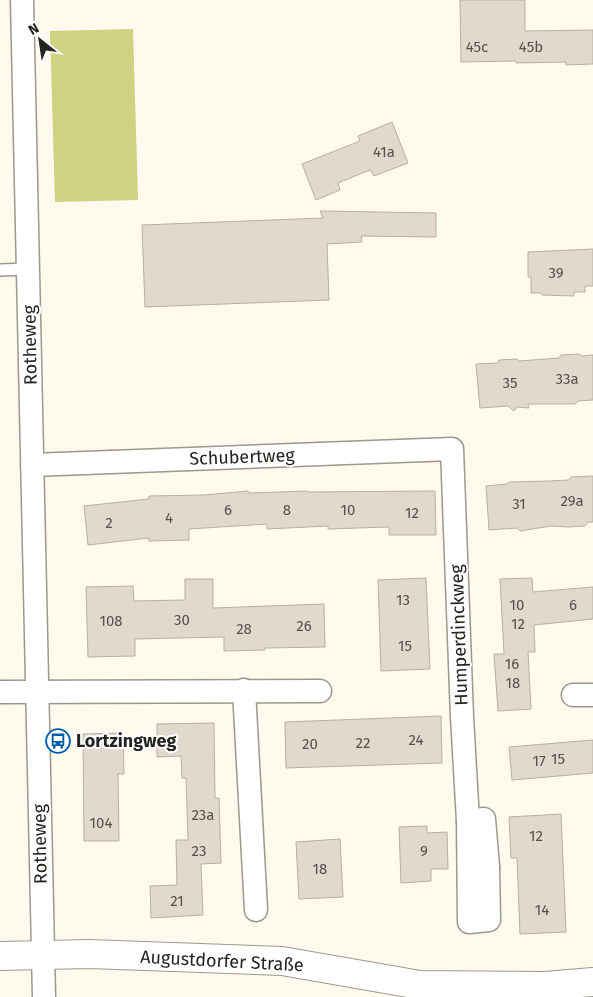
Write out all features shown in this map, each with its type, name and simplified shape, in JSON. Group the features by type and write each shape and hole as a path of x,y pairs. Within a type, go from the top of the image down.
{"street":[{"name":"Rotheweg","path":"22,0 44,997"},
{"name":"Schubertweg","path":"32,465 452,449"},
{"name":"Humperdinckweg","path":"452,449 462,718 468,821 478,867"},
{"path":"244,690 256,910"},
{"path":"0,692 320,690"},
{"name":"Augustdorfer Straße","path":"0,956 89,954 282,961 420,985 545,986 593,982"}],"lane":[{"path":"0,270 28,268"}],"green space":[{"path":"133,29 138,200 55,202 50,31"}],"building":[{"path":"460,0 525,0 525,31 593,30 593,64 566,65 566,62 516,63 516,61 461,62"},
{"path":"392,122 408,163 374,176 370,170 338,183 340,190 316,200 302,164 360,141 358,136"},
{"path":"320,211 436,213 436,237 361,236 362,242 327,244 329,300 145,307 142,225 323,218"},
{"path":"593,249 593,286 585,286 585,292 574,292 574,296 531,293 531,277 528,277 528,252"},
{"path":"579,354 582,356 593,355 593,400 578,401 575,404 528,404 529,408 517,407 514,411 508,406 480,408 476,364 498,363 499,360 517,359 519,361 559,358 561,355"},
{"path":"593,476 593,522 588,522 585,526 551,526 520,531 517,528 489,530 486,486 507,484 509,482 569,480 571,477"},
{"path":"248,491 249,493 435,491 436,535 389,535 389,527 328,529 328,526 267,529 267,524 189,529 189,540 149,541 149,538 88,545 84,506 149,499 149,496 204,495"},
{"path":"426,578 430,669 381,671 378,580"},
{"path":"532,578 533,592 593,587 593,619 534,625 535,652 528,652 531,709 498,711 494,654 504,654 500,579"},
{"path":"185,579 213,579 213,608 324,604 325,647 224,651 224,637 135,639 135,656 88,657 86,587 133,586 134,601 185,600"},
{"path":"441,716 442,763 286,768 285,722"},
{"path":"214,723 215,798 219,798 221,863 201,864 203,915 151,918 150,886 177,885 176,840 188,840 186,778 182,778 181,756 157,757 157,724"},
{"path":"123,733 124,774 118,774 119,841 84,841 83,734"},
{"path":"593,740 593,773 512,780 509,747"},
{"path":"561,814 566,932 520,934 517,858 511,858 509,817"},
{"path":"427,826 427,833 447,832 448,869 431,869 431,881 401,883 399,827"},
{"path":"340,839 343,897 299,899 296,842"}],"place":[{"name":"Lortzingweg","path":"58,741"}]}
